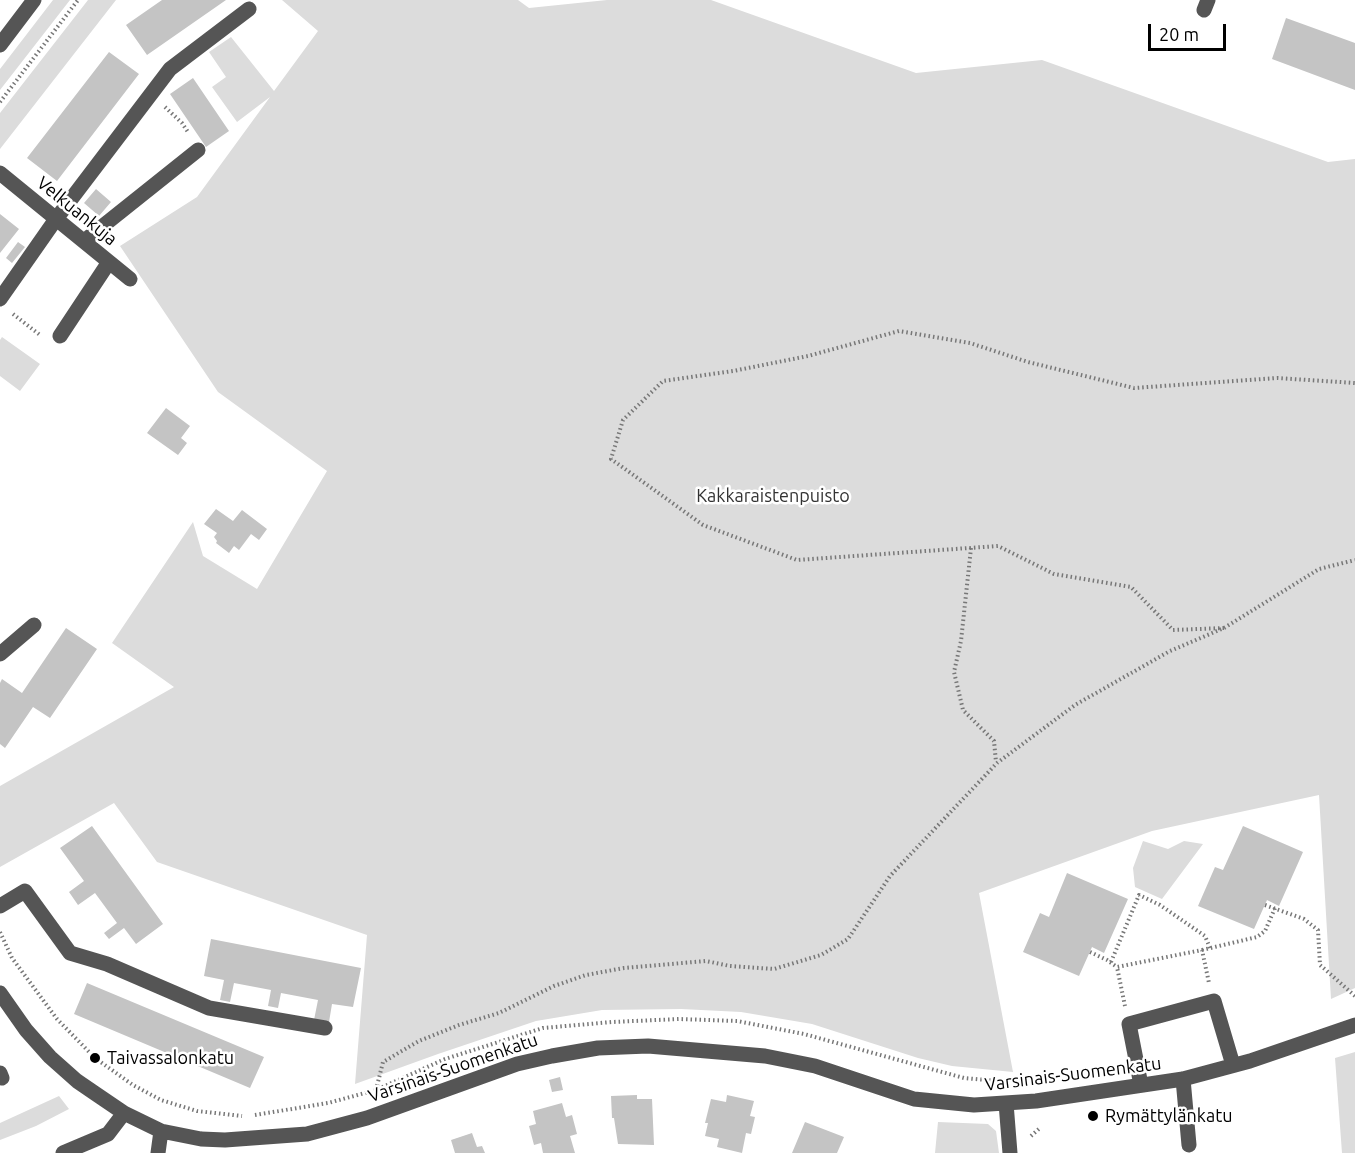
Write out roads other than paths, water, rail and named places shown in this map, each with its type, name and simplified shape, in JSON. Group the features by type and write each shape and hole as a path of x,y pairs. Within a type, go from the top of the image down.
{"street":[{"path":"0,45 34,0"},
{"path":"5,305 56,219 170,69 249,9"},
{"path":"84,241 198,150"},
{"name":"Velkuankuja","path":"0,173 130,279"},
{"path":"60,336 109,262"},
{"path":"0,654 34,625"},
{"path":"0,906 25,891 70,953 107,964 209,1008 325,1028"},
{"name":"Varsinais-Suomenkatu","path":"0,993 26,1030 51,1057 77,1081 124,1113 161,1131 201,1139 225,1140 307,1134 367,1118 518,1064 598,1048 648,1046 765,1056 815,1066 914,1099 974,1106 1183,1079 1355,1025"},
{"path":"1141,1085 1129,1024 1214,1001 1233,1065"},
{"path":"1183,1079 1189,1145"},
{"path":"1006,1103 1010,1153"},
{"path":"63,1153 108,1134 124,1113"},
{"path":"158,1153 161,1131"}],"place":[{"name":"Taivassalonkatu","path":"95,1058"},
{"name":"Rymättylänkatu","path":"1093,1116"}],"park label":[{"name":"Kakkaraistenpuisto","path":"773,496"}]}
